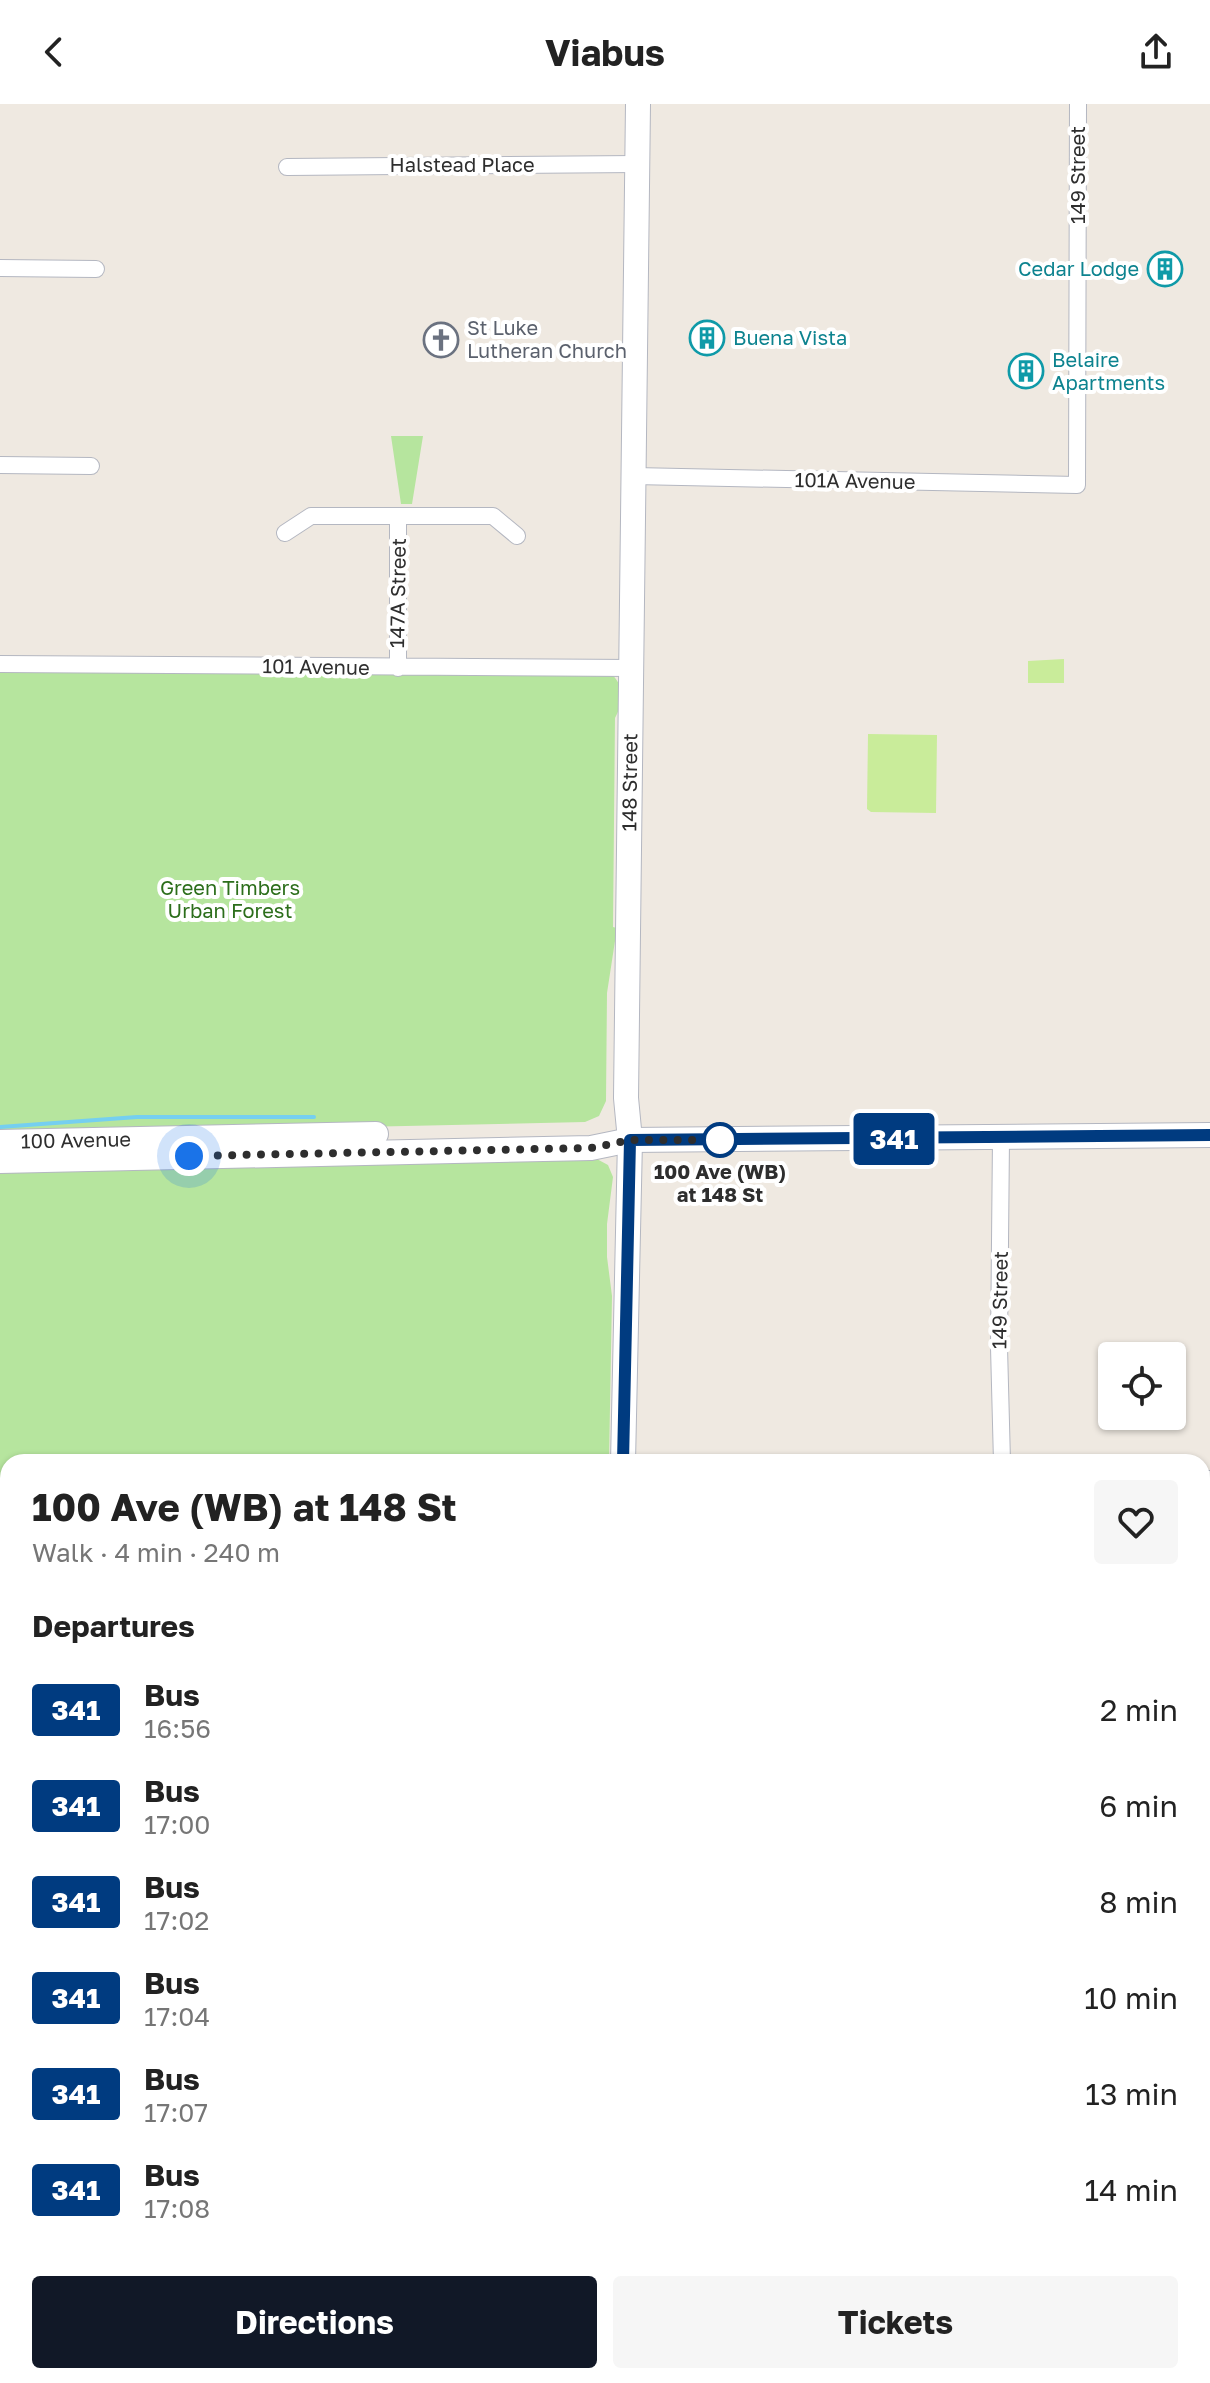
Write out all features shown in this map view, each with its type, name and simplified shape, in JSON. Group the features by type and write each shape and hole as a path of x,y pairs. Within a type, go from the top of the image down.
{"main road":[{"name":"148 Street","path":"623,1454 630,1140 626,1098 638,104"},
{"name":"100 Avenue","path":"0,1142 591,1131 630,1140"},
{"name":"100 Avenue","path":"0,1161 591,1148 630,1140 1210,1135"}],"street":[{"name":"149 Street","path":"1077,485 1078,104"},
{"name":"Halstead Place","path":"287,167 638,164"},
{"path":"0,268 96,269"},
{"path":"0,465 91,466"},
{"name":"101A Avenue","path":"634,476 1077,485"},
{"path":"285,533 311,516 493,516 517,536"},
{"name":"147A Street","path":"398,517 398,668"},
{"name":"101 Avenue","path":"0,664 633,668"},
{"name":"149 Street","path":"1001,1138 999,1347 1002,1454"}],"green space":[{"path":"391,436 423,436 412,504 401,504"},
{"path":"1064,659 1064,683 1028,683 1028,661"},
{"name":"Green Timbers Urban Forest","path":"0,669 609,673 618,682 621,694 615,718 613,927 617,928 607,993 606,1101 599,1116 585,1122 0,1135"},
{"path":"868,734 937,735 936,813 871,812 867,809"},
{"path":"595,1158 608,1165 613,1177 607,1224 612,1296 609,1454 0,1454 0,1166"}],"waterway":[{"path":"0,1127 137,1117 314,1117"}],"bus line":[{"name":"341","path":"623,1454 630,1140 1210,1135"}],"place":[{"name":"Cedar Lodge","path":"1165,269"},
{"name":"Buena Vista","path":"707,338"},
{"name":"St Luke Lutheran Church","path":"441,340"},
{"name":"Belaire Apartments","path":"1026,371"},
{"name":"100 Ave (WB) at 148 St","path":"720,1140"}],"route":[{"path":"189,1156 591,1148 630,1140 720,1140"}]}
